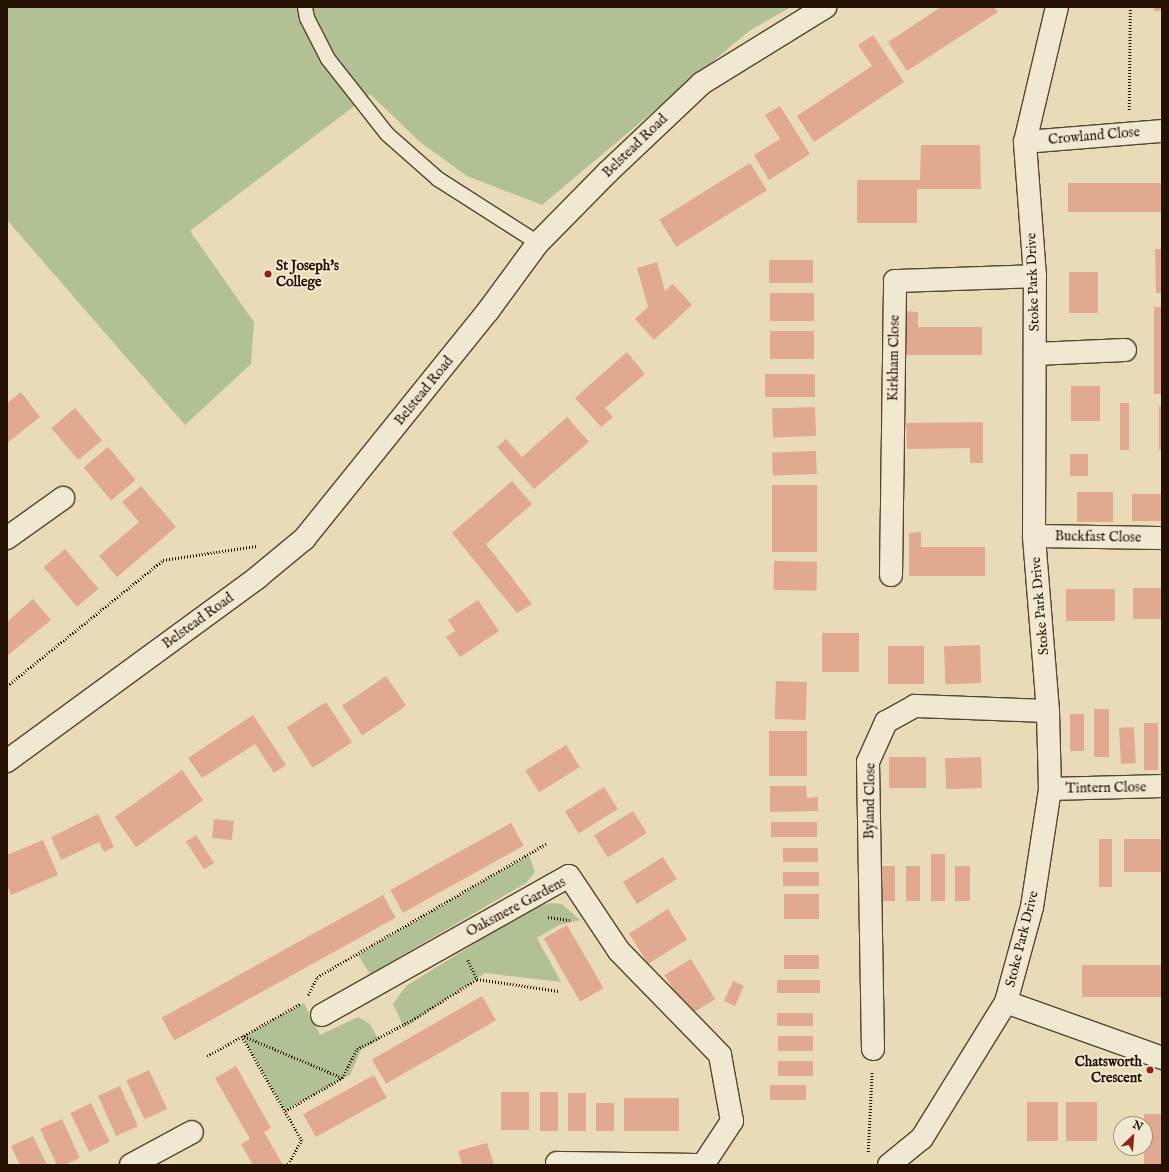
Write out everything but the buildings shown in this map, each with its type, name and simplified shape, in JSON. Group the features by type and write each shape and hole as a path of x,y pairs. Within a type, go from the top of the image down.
{"street":[{"name":"Belstead Road","path":"8,759 258,577 304,540 488,311 538,242 608,172 702,83 825,7"},
{"name":"Stoke Park Drive","path":"889,1165 922,1138 1006,1002 1032,907 1050,789 1048,711 1034,536 1035,276 1025,142 1057,7"},
{"name":"Crowland Close","path":"1025,142 1162,131"},
{"name":"Kirkham Close","path":"891,575 895,281 1035,276"},
{"path":"1035,354 1125,350"},
{"path":"7,538 63,498"},
{"name":"Buckfast Close","path":"1034,536 1162,538"},
{"name":"Byland Close","path":"873,1049 868,762 886,722 915,706 1048,711"},
{"name":"Tintern Close","path":"1050,789 1162,786"},
{"name":"Oaksmere Gardens","path":"322,1015 569,876 619,951 720,1056 732,1121 703,1165"},
{"path":"1006,1002 1162,1058"},
{"path":"132,1165 192,1132"},
{"path":"557,1163 703,1165"}],"lane":[{"path":"305,7 307,18 328,59 387,134 438,179 538,242"}],"path":[{"path":"1128,133 1130,7"},
{"path":"7,686 162,560 264,545"},
{"path":"207,1056 305,1001 317,977 547,843"},
{"path":"285,1111 342,1078 357,1049 412,1020 477,979 558,991"},
{"path":"242,1036 342,1078"},
{"path":"242,1036 302,1140 288,1165"},
{"path":"868,1158 873,1049"}],"green space":[{"name":"St Joseph's College","path":"7,7 791,7 749,31 542,205 467,176 420,142 370,94 190,231 254,322 251,364 185,425 7,220"},
{"path":"529,855 535,872 526,883 370,974 358,955"},
{"path":"551,903 562,904 580,920 559,925 537,938 561,982 485,973 404,1028 393,1004 406,986 534,907"},
{"path":"304,1003 320,1035 358,1017 370,1024 379,1040 361,1050 350,1075 285,1110 243,1037"}],"place":[{"name":"St Joseph's College","path":"268,274"},
{"name":"Chatsworth Crescent","path":"1150,1070"}]}
